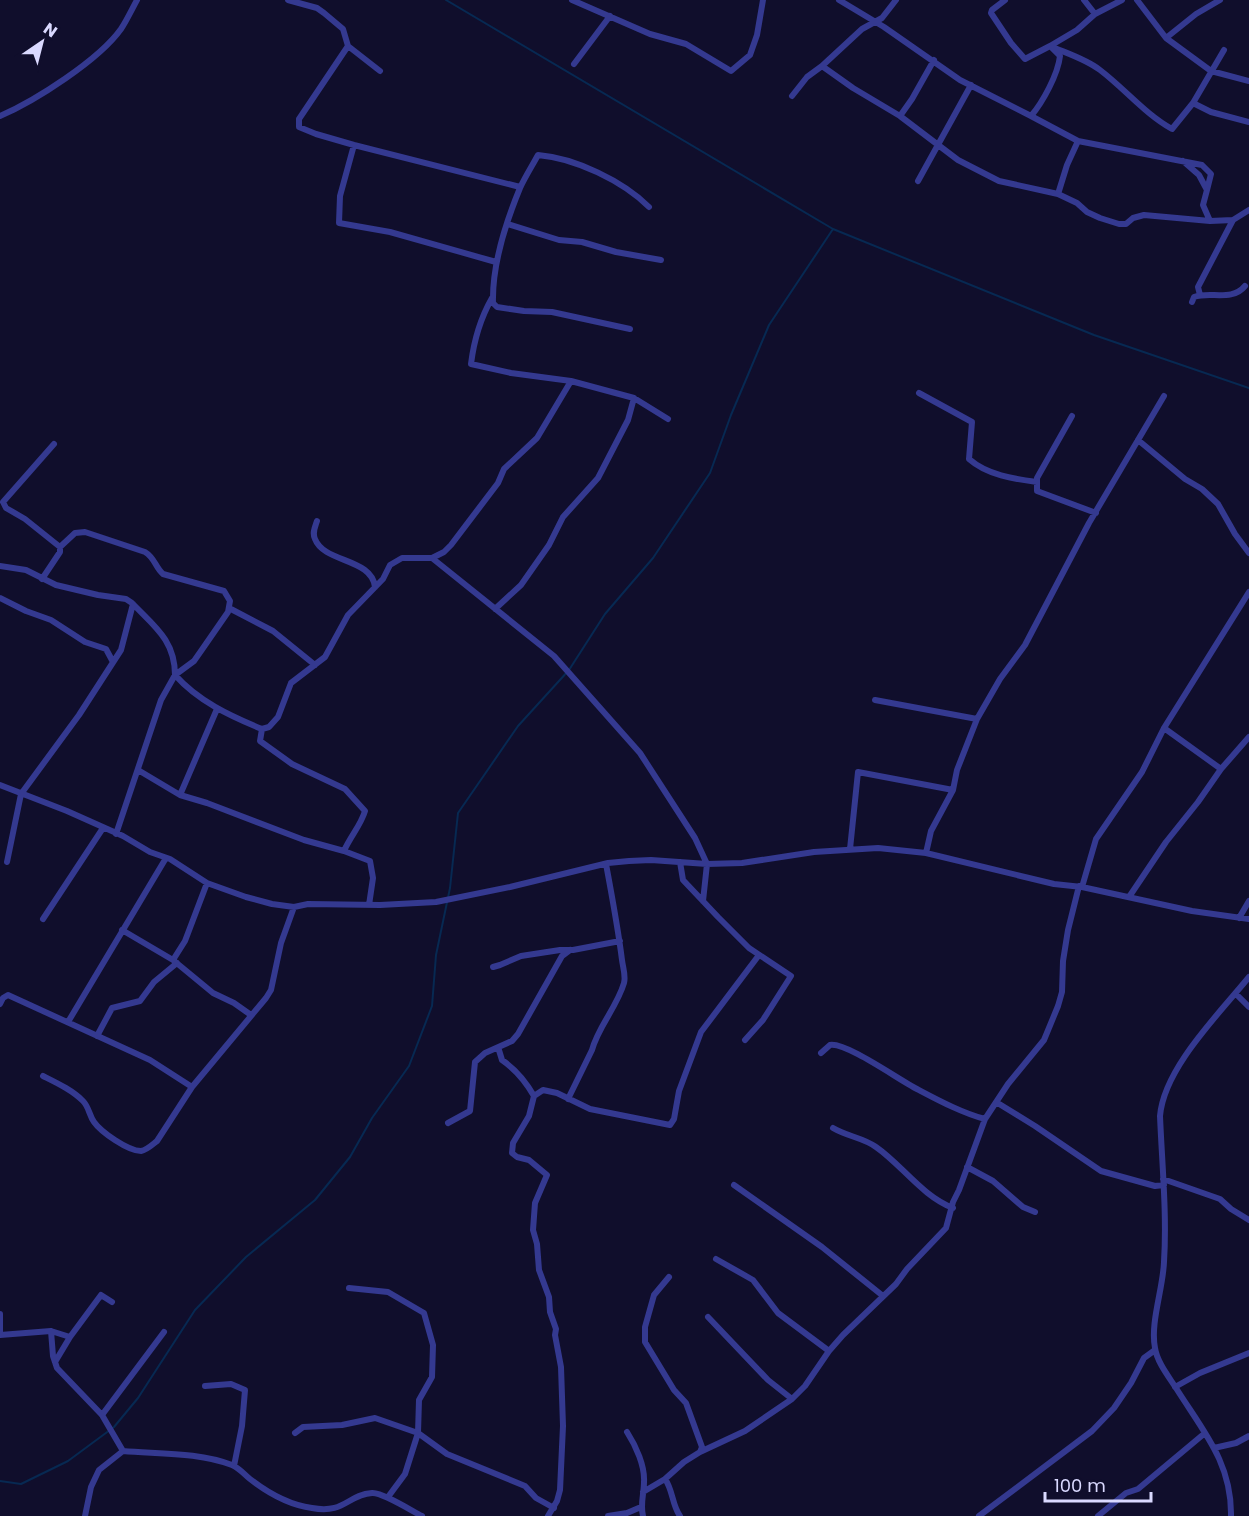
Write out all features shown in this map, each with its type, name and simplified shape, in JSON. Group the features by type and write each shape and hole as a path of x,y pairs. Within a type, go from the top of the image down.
{"street":[{"path":"0,116 16,110 98,54 122,28 137,0"},
{"path":"288,0 317,8 324,13 344,29 348,46 380,71"},
{"path":"573,0 650,34 686,44 731,71 750,55 757,35 763,0"},
{"path":"839,0 934,60 960,80 1078,141 1202,165 1210,174 1203,205 1210,221"},
{"path":"792,96 807,77 862,29 882,18 896,0"},
{"path":"1005,0 992,10 991,14 1025,59 1077,30 1095,14 1122,0"},
{"path":"1084,0 1095,14"},
{"path":"1137,0 1166,38 1211,71 1249,81"},
{"path":"1166,38 1196,14 1220,0"},
{"path":"574,64 610,16"},
{"path":"348,46 299,119 299,127 354,145 520,187"},
{"path":"1050,46 1093,65 1127,92 1141,107 1172,129 1192,103 1224,50"},
{"path":"1031,116 1059,67 1060,56 1050,46"},
{"path":"900,116 934,60"},
{"path":"822,66 900,116 958,160 999,181 1058,194 1077,202 1087,212 1119,224 1126,224 1133,218 1144,215 1210,221 1233,220 1249,210"},
{"path":"918,181 971,85"},
{"path":"1192,103 1211,112 1249,122"},
{"path":"1058,194 1067,165 1078,141"},
{"path":"354,145 340,196 339,224 390,232 496,262"},
{"path":"630,329 552,312 497,307 493,303 496,262 520,187 538,155 554,156 582,166 635,193 649,207"},
{"path":"1183,161 1199,175 1207,190"},
{"path":"1200,295 1198,286 1233,220"},
{"path":"508,224 559,240 582,242 616,252 661,260"},
{"path":"1192,302 1194,297 1200,295 1220,297 1242,290 1245,286"},
{"path":"493,298 480,324 471,364 511,373 571,381 634,398 668,419"},
{"path":"175,675 217,709 262,729 269,727 278,717 291,683 329,652 348,615 382,579 387,568 402,558 432,558 444,552 451,545 498,483 504,469 537,438 571,381"},
{"path":"919,393 972,422 969,459 977,466 1000,475 1037,482"},
{"path":"926,853 931,831 953,790 957,770 977,719 1000,679 1025,645 1096,513 1164,396"},
{"path":"495,609 521,585 549,545 563,517 598,478 628,420 634,398"},
{"path":"1072,416 1037,482 1037,490 1096,513"},
{"path":"1138,440 1218,504 1249,553"},
{"path":"54,444 4,499 2,505 25,519 60,547"},
{"path":"317,521 314,532 318,545 327,552 364,570 375,581 375,586"},
{"path":"42,579 60,552 60,547 71,535 85,532 150,555 163,574 224,591 230,601 229,608 198,656 175,675 161,700 116,834"},
{"path":"432,558 554,656 640,753 695,838 707,864 703,901"},
{"path":"0,566 26,570 42,579 98,596 126,599 134,604 166,639 175,663 175,675"},
{"path":"643,1492 665,1479 684,1462 700,1452 745,1431 792,1399 805,1386 829,1351 945,1228 985,1119 1044,1040 1058,1006 1062,992 1063,961 1068,930 1096,839 1142,772 1164,728 1249,592"},
{"path":"0,598 51,620 85,642 106,649 113,662"},
{"path":"7,862 21,794 79,715 121,650 134,604"},
{"path":"229,608 273,631 315,665"},
{"path":"875,700 977,719"},
{"path":"180,795 217,709"},
{"path":"1164,728 1221,770"},
{"path":"262,729 260,741 292,765 345,789 365,812 344,851"},
{"path":"1129,897 1166,842 1249,737"},
{"path":"138,771 180,795 207,802 304,840 370,861 373,878 369,905"},
{"path":"850,849 858,772 953,790"},
{"path":"0,784 116,834 166,858 207,883 246,897 294,907 308,904 369,905 436,902 606,864 651,860 707,864 765,861 813,852 878,848 926,853 1054,884 1081,886 1192,911 1249,919"},
{"path":"43,920 103,828"},
{"path":"68,1022 166,858"},
{"path":"680,862 683,880 703,901 759,955 791,976 763,1020 745,1040"},
{"path":"568,1099 625,979 606,864"},
{"path":"97,1035 112,1008 140,1001 154,982 175,962 207,883"},
{"path":"1239,918 1249,901"},
{"path":"43,1076 59,1084 84,1102 95,1125 116,1141 129,1148 142,1151 157,1141 192,1088 271,990 281,943 294,907"},
{"path":"122,930 175,962 213,993 234,1003 251,1016"},
{"path":"493,967 521,956 570,950 620,940"},
{"path":"448,1123 470,1112 475,1062 485,1053 512,1041 518,1034 558,962 570,950"},
{"path":"548,1516 554,1508 560,1490 563,1459 561,1367 556,1329 550,1312 549,1297 539,1270 537,1244 533,1230 535,1203 547,1175 529,1160 512,1154 511,1148 529,1116 534,1096 543,1090 557,1093 590,1109 670,1125 674,1119 680,1091 701,1032 759,955"},
{"path":"1231,1516 1225,1470 1155,1350 1154,1335 1165,1252 1160,1116 1161,1102 1173,1074 1249,977"},
{"path":"1236,994 1249,1007"},
{"path":"0,1004 8,995 150,1060 192,1088"},
{"path":"821,1053 830,1046 840,1046 915,1088 985,1119"},
{"path":"498,1047 502,1060 510,1065 527,1084 534,1096"},
{"path":"996,1102 1101,1171 1155,1186 1164,1182 1220,1199 1249,1220"},
{"path":"833,1128 845,1135 874,1145 929,1194 952,1208"},
{"path":"967,1167 993,1181 1023,1207 1035,1212"},
{"path":"734,1185 822,1247 883,1296"},
{"path":"716,1259 753,1281 778,1313 829,1351"},
{"path":"669,1276 654,1295 644,1336 648,1349 674,1390 686,1403 699,1436 702,1447 700,1452"},
{"path":"349,1288 388,1292 424,1313 433,1345 432,1377 419,1400 418,1433 405,1474 388,1497"},
{"path":"55,1362 101,1295 112,1302"},
{"path":"0,1314 0,1335 51,1330 70,1337"},
{"path":"708,1317 768,1380 792,1399"},
{"path":"51,1330 57,1368 102,1415 123,1451"},
{"path":"102,1415 164,1332"},
{"path":"979,1516 1092,1431 1126,1392 1144,1358 1155,1350"},
{"path":"1175,1387 1200,1373 1249,1353"},
{"path":"205,1386 231,1384 245,1390 242,1426 234,1466"},
{"path":"296,1433 303,1427 342,1425 375,1419 418,1433 447,1454 525,1486 536,1498 554,1508"},
{"path":"627,1432 635,1443 645,1479 641,1507 643,1516"},
{"path":"1098,1516 1126,1493 1138,1489 1205,1433"},
{"path":"1214,1448 1236,1443 1249,1436"},
{"path":"85,1516 91,1488 99,1470 123,1451 190,1456 234,1466 277,1497 323,1513 340,1508 361,1496 374,1492 422,1516"},
{"path":"665,1479 675,1509 680,1516"},
{"path":"608,1516 627,1513 641,1507"}],"waterway":[{"path":"446,0 833,229 1094,335 1249,388"},
{"path":"0,1481 21,1484 68,1461 114,1427 138,1398 195,1310 246,1257 315,1200 350,1157 372,1118 409,1066 432,1006 436,955 450,888 458,813 518,726 569,670 605,614 653,558 710,473 731,415 769,325 833,229"}]}
